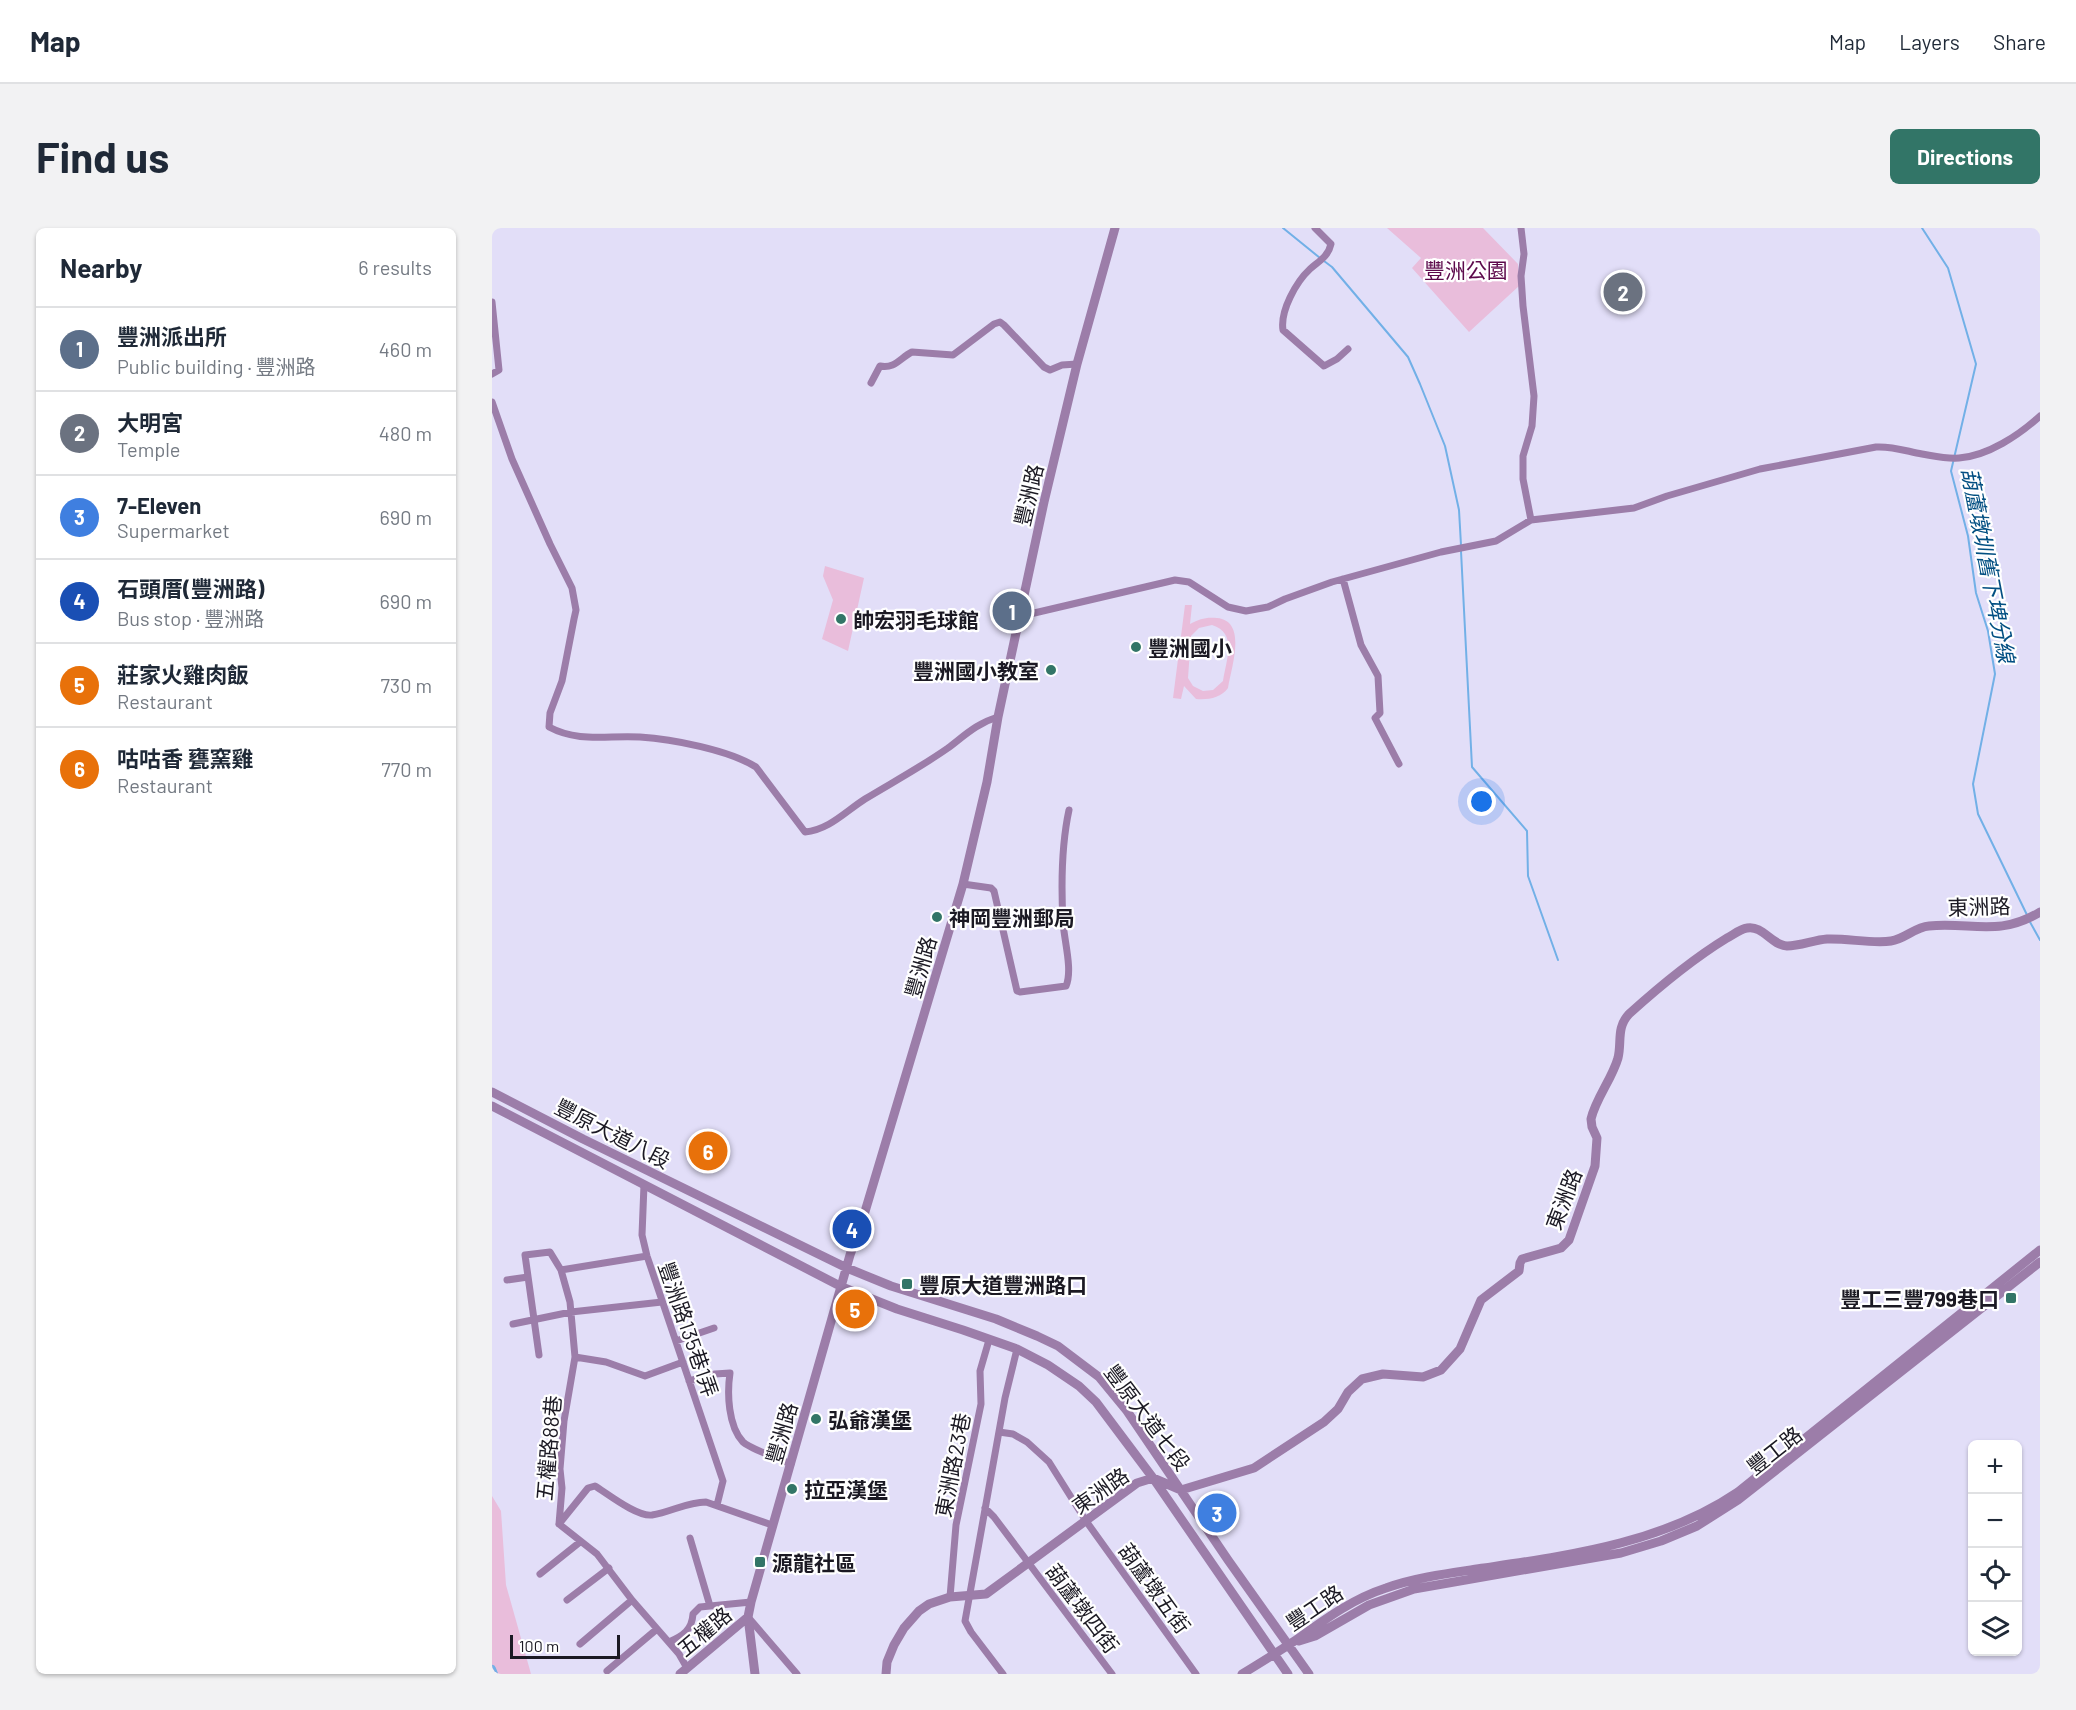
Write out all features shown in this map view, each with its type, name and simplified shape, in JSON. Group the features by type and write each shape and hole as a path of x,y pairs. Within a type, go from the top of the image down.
{"street":[{"name":"豐洲路","path":"755,1674 748,1617 751,1602 842,1287 963,884 987,782 998,717 1044,502 1077,364 1115,228"},
{"path":"1315,228 1331,244 1323,260 1308,270 1300,281 1286,309 1282,324 1283,330 1324,366 1337,359 1348,349"},
{"path":"1521,228 1524,254 1521,276 1523,306 1534,396 1532,426 1523,456 1523,479 1532,520"},
{"path":"492,302 499,370 492,374"},
{"path":"871,383 880,366 887,367 898,363 912,352 952,355 1000,322 1044,367 1050,370 1062,365 1077,364"},
{"path":"492,402 512,459 572,588 576,610 562,681 550,712 549,727 572,737 653,738 706,748 745,760 756,766 805,832 816,831 841,818 864,800 894,784 948,748 983,721 998,717"},
{"path":"1021,613 1030,614 1175,580 1189,582 1228,607 1246,611 1268,607 1343,579 1441,552 1496,542 1532,520 1634,508 1738,475 1856,449 1889,447 1946,458 1963,458 1998,444 2040,416"},
{"path":"1343,579 1361,645 1378,676 1380,712 1376,718 1398,764"},
{"path":"963,884 991,888 993,891 1017,991 1066,986 1068,973 1063,921 1062,849 1069,810"},
{"name":"東洲路","path":"886,1674 887,1662 894,1644 914,1615 929,1604 950,1597 986,1594 1137,1483 1153,1478 1181,1490 1254,1468 1263,1464 1338,1409 1348,1392 1362,1379 1378,1374 1423,1377 1441,1370 1460,1349 1481,1300 1520,1271 1522,1259 1561,1248 1569,1240 1595,1166 1597,1138 1591,1119 1618,1058 1621,1026 1629,1014 1685,966 1744,928 1762,931 1774,942 1788,946 1826,939 1886,942 1904,937 1927,926 1998,928 2032,917"},
{"name":"豐原大道八段","path":"492,1092 583,1139 848,1268"},
{"name":"豐原大道八段","path":"492,1106 842,1287"},
{"name":"豐洲路135巷1弄","path":"644,1185 642,1235 662,1302 723,1481 717,1505"},
{"name":"豐工路","path":"1288,1645 1323,1620 1363,1597 1386,1588 1412,1580 1617,1545 1659,1532 1717,1506 2040,1250"},
{"path":"539,1355 525,1255 550,1252 561,1270 647,1256"},
{"name":"豐工路","path":"1288,1645 1315,1636 1369,1605 1413,1589 1621,1553 1661,1541 1697,1526 1738,1500 2040,1262"},
{"name":"豐原大道七段","path":"848,1268 891,1286 996,1319 1058,1346 1099,1377 1127,1411 1309,1674"},
{"name":"五權路88巷","path":"561,1270 571,1312 575,1357 564,1421 559,1524 597,1554 609,1568 632,1600 669,1642 684,1671"},
{"path":"507,1280 528,1277"},
{"name":"豐原大道七段","path":"842,1287 897,1309 1017,1349 1048,1365 1079,1386 1096,1402 1153,1478 1288,1674"},
{"path":"513,1324 533,1318 571,1312 662,1302"},
{"path":"676,1341 714,1328"},
{"name":"東洲路23巷","path":"950,1597 956,1525 981,1404 980,1371 989,1340"},
{"path":"1003,1674 965,1621 1005,1398 1017,1349"},
{"path":"575,1357 606,1362 645,1376 683,1362"},
{"path":"689,1381 715,1374 730,1373 729,1407 744,1443 791,1464"},
{"name":"葫蘆墩五街","path":"999,1432 1013,1434 1027,1442 1049,1462 1086,1521 1196,1674"},
{"path":"559,1524 588,1488 595,1486 641,1515 651,1515 695,1502 717,1505 772,1525"},
{"name":"葫蘆墩四街","path":"985,1508 994,1516 1112,1674"},
{"path":"690,1538 710,1606"},
{"path":"540,1574 580,1542"},
{"path":"567,1600 609,1568"},
{"path":"580,1644 632,1600"},
{"path":"669,1642 687,1632 693,1623 693,1614 700,1608 751,1602"},
{"name":"五權路","path":"684,1671 748,1617 797,1674"},
{"path":"607,1671 657,1629"},
{"path":"1242,1674 1288,1645"}],"green space":[{"name":"豐洲公園","path":"1387,228 1483,228 1518,264 1519,286 1469,332 1412,268 1421,258"},
{"name":"帥宏羽毛球館","path":"825,566 864,578 848,651 822,639 833,600 823,576"},
{"path":"1185,605 1192,605 1190,624 1203,619 1217,618 1226,621 1232,627 1235,647 1232,669 1228,688 1218,696 1210,699 1196,699 1184,686 1181,699 1173,698","holes":["1212,625 1220,629 1228,641 1228,656 1223,681 1213,690 1203,691 1193,686 1188,678 1191,636 1199,628"]},
{"path":"492,1496 501,1511 506,1585 531,1674 492,1674"}],"waterway":[{"path":"1283,228 1320,258"},
{"name":"葫蘆墩圳舊下埤分線","path":"1922,228 1948,268 1976,364 1951,471 1968,536 1976,593 1988,631 1995,674 1973,784 1978,814 2028,917"},
{"path":"1324,261 1332,267 1408,357 1445,446 1459,510 1461,545"},
{"path":"1461,551 1472,767 1527,831 1528,876 1558,960"},
{"name":"葫蘆墩圳舊下埤分線","path":"2030,922 2040,940"},
{"path":"492,1669 494,1674"}],"place":[{"name":"大明宮","path":"1623,292"},
{"name":"豐洲派出所","path":"1012,611"},
{"name":"帥宏羽毛球館","path":"841,619"},
{"name":"豐洲國小","path":"1136,647"},
{"name":"豐洲國小教室","path":"1051,670"},
{"name":"神岡豐洲郵局","path":"937,917"},
{"name":"咕咕香 甕窯雞","path":"708,1151"},
{"name":"石頭厝(豐洲路)","path":"852,1229"},
{"name":"豐原大道豐洲路口","path":"907,1284"},
{"name":"豐工三豐799巷口","path":"2011,1298"},
{"name":"莊家火雞肉飯","path":"855,1309"},
{"name":"弘爺漢堡","path":"816,1419"},
{"name":"拉亞漢堡","path":"792,1489"},
{"name":"7-Eleven","path":"1217,1513"},
{"name":"源龍社區","path":"760,1562"}]}
